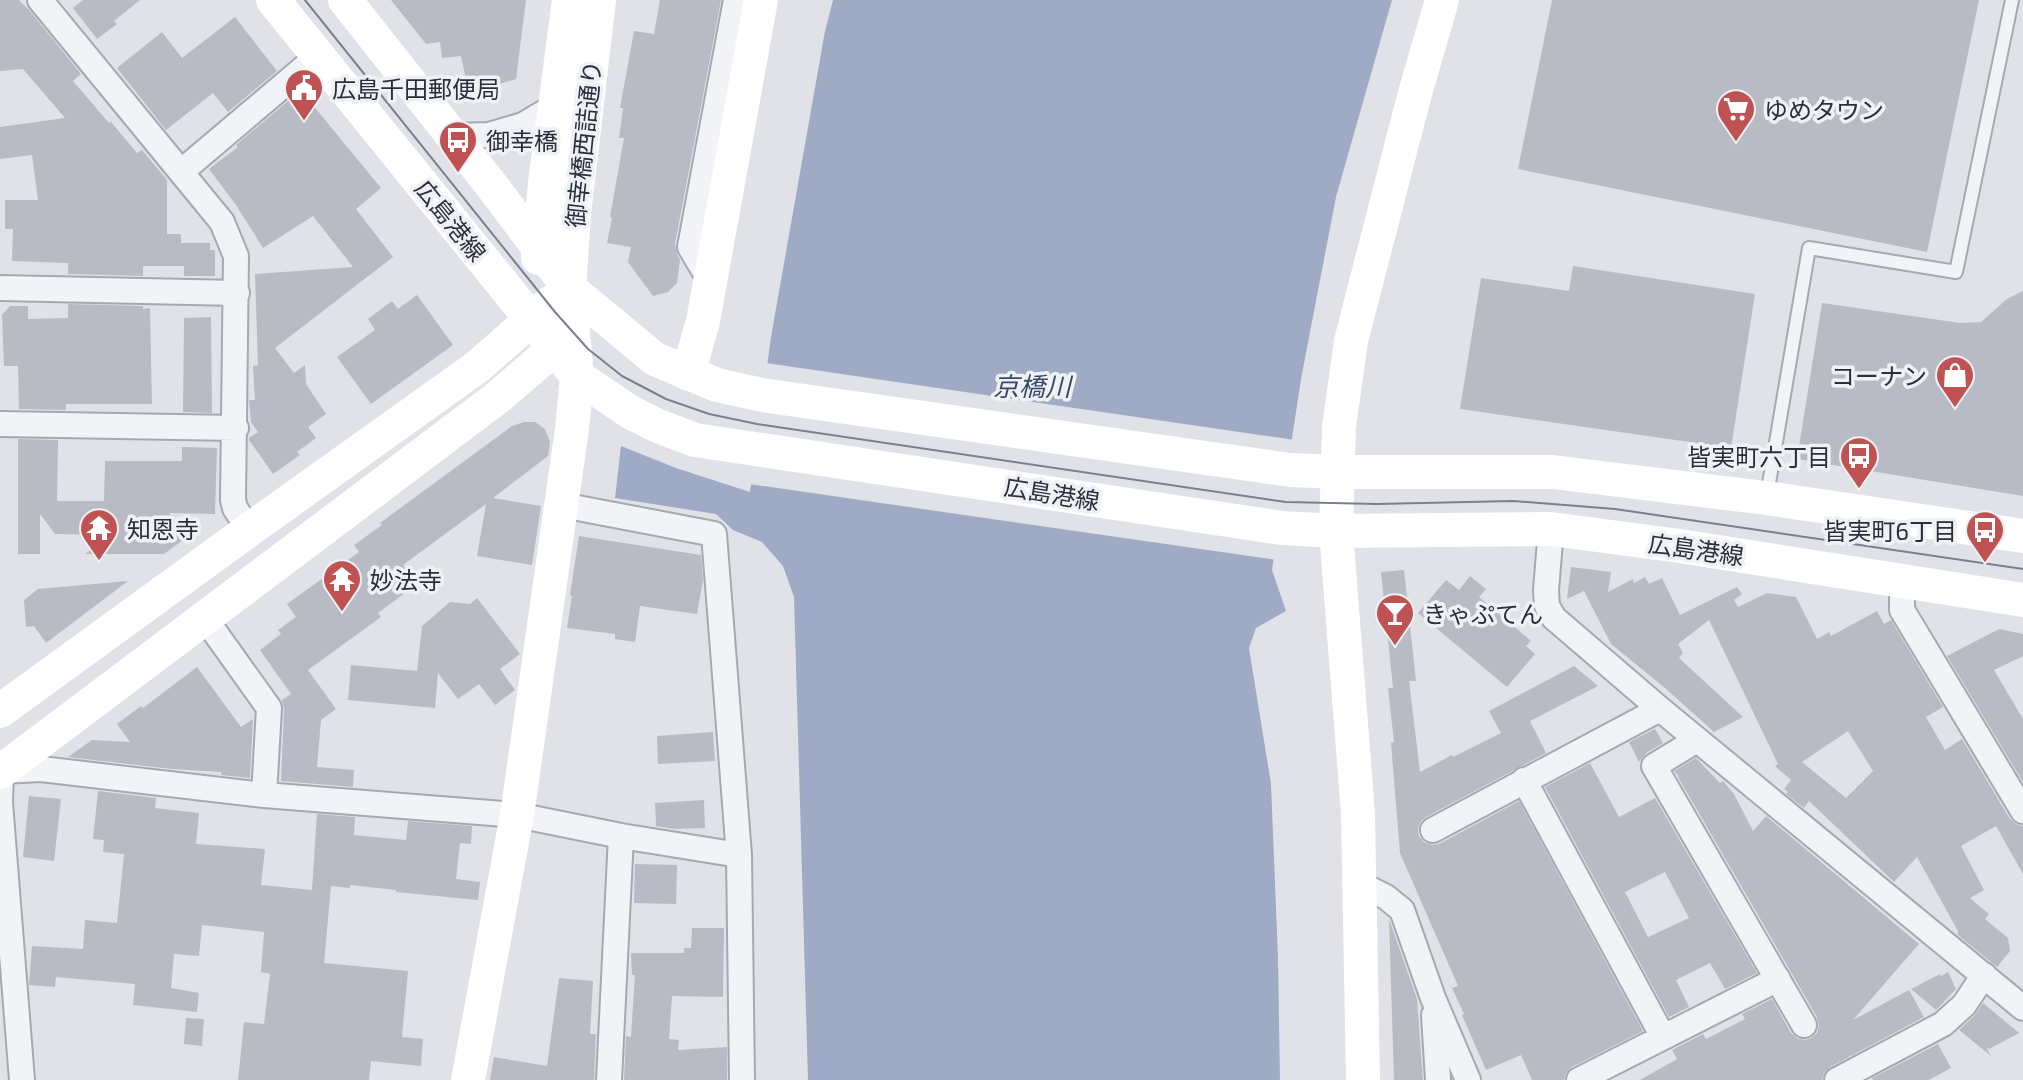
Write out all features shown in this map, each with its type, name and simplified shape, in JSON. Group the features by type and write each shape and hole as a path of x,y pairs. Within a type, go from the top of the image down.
{"street":[{"path":"40,0 222,222 236,256 233,500 249,530"},
{"name":"広島港線","path":"273,0 577,376 630,412 695,440 1282,528 1336,531 1551,529 2023,600"},
{"path":"345,0 569,288 655,359 717,385 762,395 1290,470 1553,472 1766,498 2023,536"},
{"name":"御幸橋西詰通り","path":"532,318 569,0"},
{"name":"御幸橋西詰通り","path":"569,288 574,214 599,0"},
{"path":"710,281 690,247 736,0"},
{"path":"688,374 703,321 761,0"},
{"path":"1363,1080 1358,814 1336,531 1339,427 1351,341 1442,0"},
{"path":"182,171 318,56"},
{"path":"452,136 489,135 523,125 555,106"},
{"path":"0,288 237,293"},
{"path":"22,1080 0,803 0,711 477,367 569,288"},
{"path":"1,771 497,398 555,348 569,288"},
{"path":"468,1080 517,815 562,505 577,376 569,288"},
{"path":"0,424 236,428"},
{"path":"562,505 714,534 739,855 742,1080"},
{"path":"1551,529 1546,590 1547,606 1554,618 2023,1008"},
{"path":"1902,581 1902,610 2023,811"},
{"path":"204,617 269,708 264,795"},
{"path":"1433,830 1660,709"},
{"path":"1697,740 1654,766 1804,1025"},
{"path":"1,771 41,769 264,795 517,815 739,855"},
{"path":"1524,780 1663,1037"},
{"path":"609,1080 621,836"},
{"path":"1358,883 1386,897 1402,910 1433,998 1468,1080"},
{"path":"1837,1080 1943,1024 1964,1005 1984,975"},
{"path":"1579,1080 1778,979"},
{"path":"1433,998 1438,1080"}],"lane":[{"path":"1766,498 1809,248 1956,272 2010,6 2023,16"}],"water":[{"name":"京橋川","path":"833,0 1392,0 1336,197 1301,379 1272,570 1286,611 1256,628 1249,648 1271,784 1280,1080 808,1080 794,597 783,566 762,542 733,530 716,514 615,498 621,446 750,492 771,337"}],"pier":[{"path":"766,363 1295,440 1277,560 749,484"}],"building":[{"path":"0,0 19,0 29,10 81,74 73,81 137,153 142,150 167,180 167,234 181,234 181,243 210,243 210,250 215,250 215,276 184,276 184,266 143,266 143,276 68,274 68,263 12,261 13,229 5,229 5,200 38,200 32,155 0,159 0,127 65,118 23,69 0,71"},
{"path":"83,0 140,0 97,39 73,8"},
{"path":"391,0 526,0 516,79 469,93 461,56 442,58 440,42 426,44"},
{"path":"660,0 721,0 675,244 680,260 677,283 668,292 653,296 628,262 631,247 607,243 624,138 619,138 623,108 620,108 634,31 654,34"},
{"name":"ゆめタウン","path":"1552,0 1979,0 1927,252 1518,169"},
{"path":"235,17 277,71 228,112 213,93 166,130 117,68 162,32 182,58"},
{"path":"294,96 307,98 381,188 356,209 393,257 275,348 294,373 305,365 306,384 326,414 308,427 316,438 297,452 300,455 273,474 249,440 258,432 251,422 249,400 255,400 253,366 258,365 255,274 353,267 313,216 263,248 209,169"},
{"path":"1573,266 1755,294 1731,448 1460,409 1481,278 1569,291"},
{"path":"2023,291 2023,496 1797,459 1822,303 1960,323 1981,322 2007,299"},
{"path":"417,295 453,345 371,404 337,357 375,330 368,319 392,301 398,309"},
{"path":"68,304 150,308 152,404 66,404 66,410 19,409 18,366 4,366 2,315 10,306 28,306 28,319 68,318"},
{"path":"211,317 212,413 183,412 184,318"},
{"path":"535,422 545,429 550,442 548,456 493,498 541,506 532,565 477,556 486,504 403,565 417,584 378,613 381,617 308,670 336,709 321,720 317,767 354,770 353,787 281,781 282,700 291,694 260,650 281,634 278,630 296,617 287,604 359,552 354,545 382,525 380,523 512,426"},
{"path":"18,439 58,440 57,501 104,501 105,461 182,461 182,447 217,448 215,514 169,513 187,537 164,554 85,554 110,535 55,534 40,514 40,554 18,554"},
{"path":"579,536 701,555 703,580 697,614 640,606 635,642 615,639 615,634 567,628"},
{"path":"1571,567 1611,572 1608,592 1633,579 1634,583 1645,577 1649,584 1662,578 1680,615 1737,587 1742,594 1734,600 1738,607 1767,593 1796,597 1817,639 1829,632 1831,636 1877,611 1884,624 1891,620 1943,707 1926,717 1945,750 1962,739 2010,819 2023,826 2023,874 1996,826 1961,846 1984,890 1970,898 1989,914 1985,919 2008,938 2010,951 1997,967 1958,935 1917,857 1894,882 1809,801 1804,808 1786,794 1788,792 1784,789 1791,780 1775,766 1778,764 1709,620 1678,644 1683,653 1679,658 1743,717 1714,732 1611,644 1584,591 1567,599","holes":["1848,731 1873,771 1846,798 1802,762"]},
{"path":"1404,570 1416,681 1409,681 1420,772 1501,733 1489,711 1574,666 1598,686 1530,721 1546,753 1426,817 1418,829 1424,842 1439,844 1519,801 1643,1031 1572,1067 1564,1080 1532,1080 1521,1055 1486,1070 1452,988 1458,986 1400,853 1388,688 1393,688 1381,572"},
{"path":"1470,576 1486,589 1479,597 1531,641 1526,646 1535,654 1507,687 1418,613 1446,580 1459,590"},
{"path":"128,581 46,643 34,626 26,627 24,600 38,589"},
{"path":"477,598 520,654 500,669 515,690 495,705 479,684 458,699 438,673 435,708 348,700 351,665 417,671 422,626 450,602 470,604"},
{"path":"1999,629 2023,634 2023,656 1994,670 2023,719 2023,782 1947,656"},
{"path":"197,667 241,727 253,719 250,778 221,775 221,772 68,757 92,740 130,742 117,724"},
{"path":"1655,729 1663,743 1646,753 1639,762 1629,742"},
{"path":"713,732 715,761 658,764 657,736"},
{"path":"1696,758 1734,794 1753,831 1766,816 1919,944 1853,1020 1909,990 1924,1017 1830,1067 1822,1080 1640,1080 1677,1059 1672,1050 1703,1034 1706,1039 1745,1019 1742,1014 1772,999 1797,1038 1811,1038 1819,1026 1817,1017 1674,771"},
{"path":"1590,763 1619,817 1655,798 1757,973 1725,989 1710,963 1676,980 1689,1007 1669,1017 1545,787","holes":["1665,872 1689,918 1648,937 1625,892"]},
{"path":"98,791 156,798 155,808 199,813 196,844 265,849 261,885 312,890 317,814 355,817 354,835 406,840 408,821 472,826 471,844 460,843 456,879 480,882 478,900 350,885 350,888 331,886 324,963 408,971 402,1037 423,1039 421,1066 371,1061 369,1080 238,1080 244,1022 264,1024 270,974 261,972 264,932 202,925 199,956 174,954 171,988 199,993 197,1012 133,1005 135,984 56,977 55,987 29,985 32,946 83,949 85,920 117,923 124,854 103,852 104,840 93,839"},
{"path":"29,796 61,799 54,861 23,857"},
{"path":"704,800 705,828 656,826 655,803"},
{"path":"635,864 677,865 676,904 634,903"},
{"path":"1389,919 1417,999 1423,1080 1394,1080"},
{"path":"692,928 724,928 723,997 672,996 669,1039 679,1040 678,1050 727,1047 727,1080 624,1080 626,1036 631,1037 635,975 632,975 631,953 684,953 684,948 691,948"},
{"path":"1948,972 1956,989 1936,1010 1911,989 1940,974"},
{"path":"559,978 593,981 590,1034 596,1034 594,1080 490,1080 494,1057 547,1066"},
{"path":"1983,1003 2019,1033 1989,1049 1986,1047 1991,1056 1959,1030"},
{"path":"186,1018 204,1019 202,1046 184,1044"},
{"path":"1938,1044 1951,1068 1929,1080 1873,1080 1872,1078"}],"tram line":[{"path":"305,0 588,349 622,376 666,399 709,414 757,424 1286,502 1377,504 1513,501 1615,509 2023,569"}],"place":[{"name":"広島千田郵便局","path":"304,122"},
{"name":"ゆめタウン","path":"1736,143"},
{"name":"御幸橋","path":"458,174"},
{"name":"コーナン","path":"1955,409"},
{"name":"皆実町六丁目","path":"1859,490"},
{"name":"知恩寺","path":"99,562"},
{"name":"皆実町6丁目","path":"1985,564"},
{"name":"妙法寺","path":"342,613"},
{"name":"きゃぷてん","path":"1395,647"}]}
